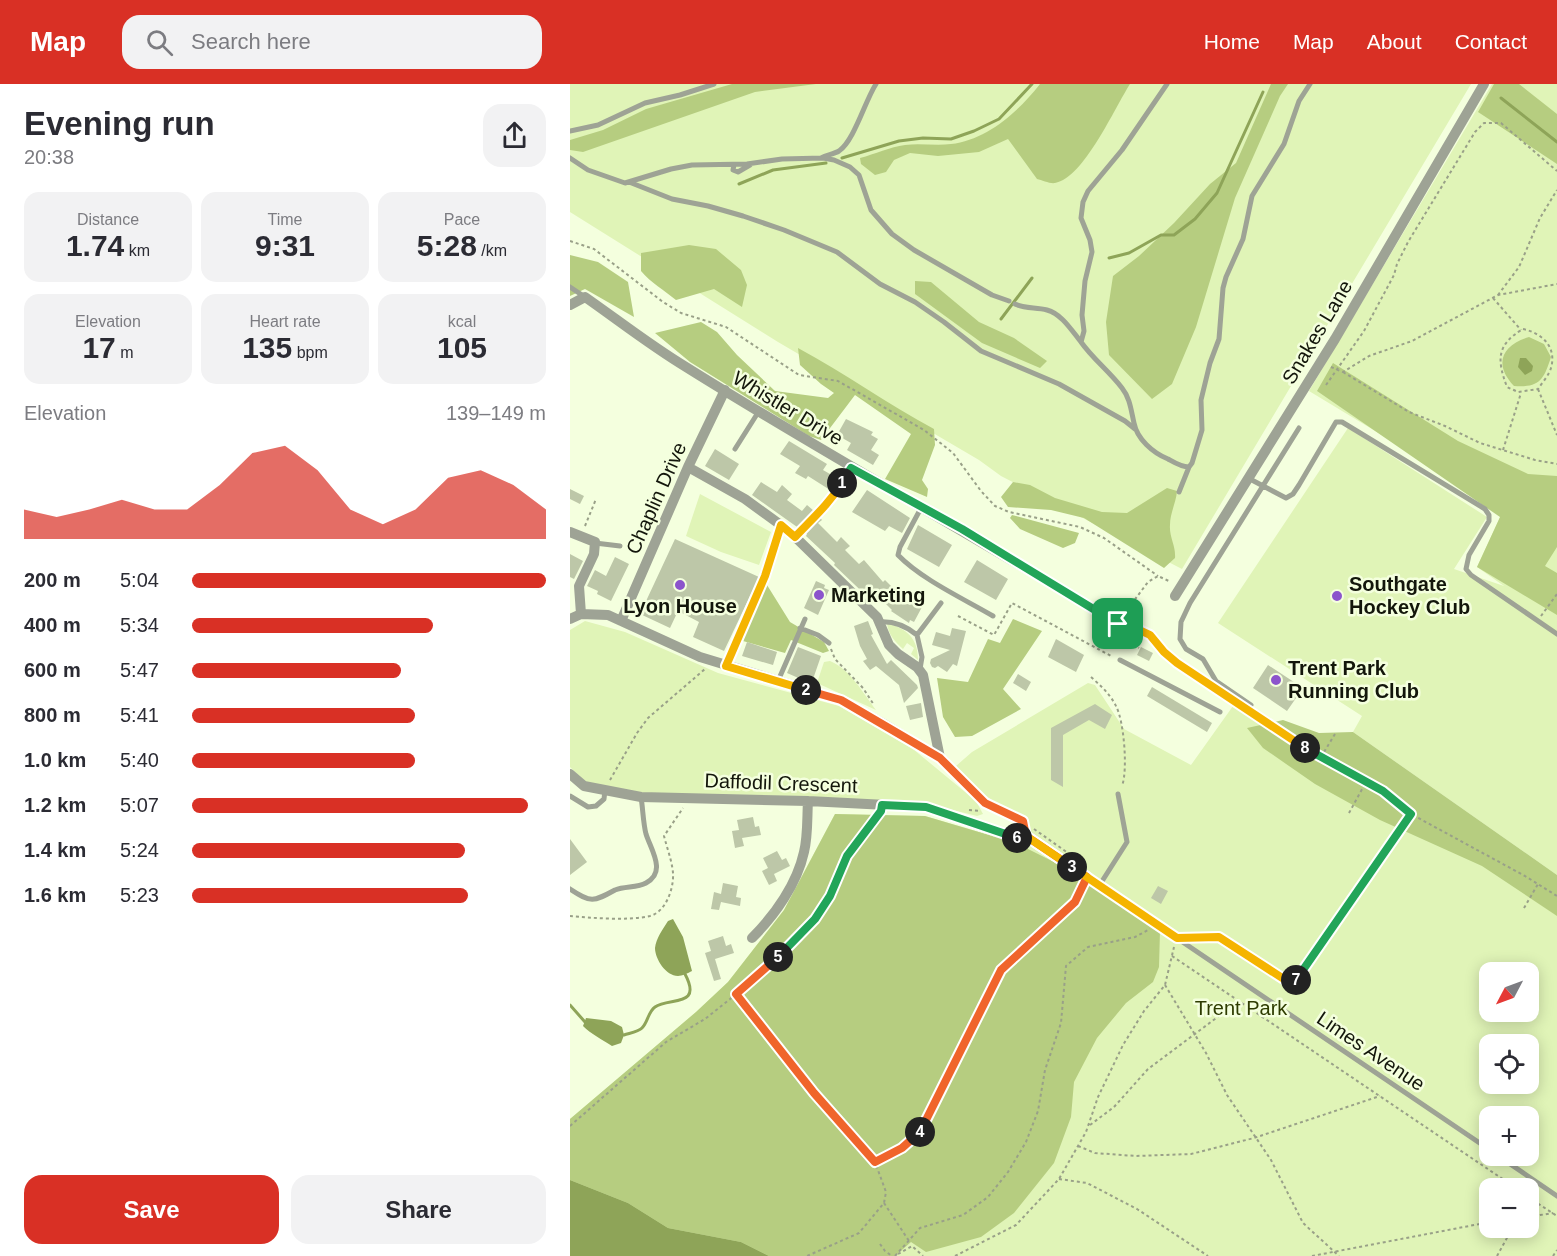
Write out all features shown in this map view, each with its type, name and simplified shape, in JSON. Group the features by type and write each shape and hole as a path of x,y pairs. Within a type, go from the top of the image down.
{"street":[{"name":"Snakes Lane","path":"1178,592 1320,362 1484,84"},
{"path":"570,305 585,297"},
{"name":"Whistler Drive","path":"585,297 685,367 851,468 962,529 1118,624 1133,627 1150,635"},
{"name":"Chaplin Drive","path":"621,621 688,466 724,390"},
{"path":"688,466 745,499 781,525 877,616 890,645 923,675 942,760"},
{"path":"575,535 595,542 594,554 579,586 582,614"},
{"path":"570,619 582,614 608,615 721,665 841,700 942,760"},
{"name":"Daffodil Crescent","path":"570,774 584,786 641,797 808,801 926,807 1014,838 1026,836"},
{"path":"752,938 788,891 801,866 805,849 808,801"}],"lane":[{"path":"570,131 598,125 645,103 714,84"},
{"path":"820,158 837,152 846,145 864,104 876,84"},
{"path":"1082,342 1085,281 1092,252 1081,218 1083,202 1088,191 1118,156 1167,84"},
{"path":"1179,492 1202,430 1202,400 1209,363 1219,339 1223,288 1243,239 1252,196 1284,144 1299,101 1310,84"},
{"path":"570,158 588,170 616,181 629,182 672,199 743,216 837,252 880,284 915,302 981,351 1059,384 1125,421 1137,430 1154,452 1180,465 1190,467"},
{"path":"629,182 683,167 820,158 843,163 855,171 861,179 875,216 900,241 992,295 1028,308 1046,309 1054,313 1123,389 1131,406 1137,430"},
{"path":"570,287 585,297"},
{"path":"735,449 759,411"},
{"path":"1248,478 1286,498 1293,494 1333,426 1336,422 1342,422 1485,509 1489,521 1469,555 1466,569 1471,575 1557,634"},
{"path":"1251,705 1216,681 1203,659 1186,649 1180,639 1181,622 1190,603 1299,428"},
{"path":"921,507 898,555 906,564 993,616"},
{"path":"595,542 620,546"},
{"path":"917,635 941,603"},
{"path":"778,681 805,619"},
{"path":"879,622 889,621 917,635 922,657 920,671"},
{"path":"800,628 818,635 829,643"},
{"path":"1120,660 1221,712"},
{"name":"Limes Avenue","path":"942,760 985,803 1023,821 1026,836 1479,1143"},
{"path":"570,796 588,807 596,806 604,799 605,790"},
{"path":"1099,886 1127,842 1118,794"},
{"path":"570,889 586,900 595,901 622,887 646,884 654,876 657,864 646,834 641,797"},
{"path":"1513,1166 1557,1196"}],"path":[{"path":"1326,385 1339,370 1381,301 1408,242 1474,132 1484,123 1501,123 1557,171"},
{"path":"1498,295 1519,267 1539,218 1557,190"},
{"path":"570,242 594,249 663,302 681,313 726,327 798,375 838,381 924,430 953,453 995,506 1010,512 1080,527 1104,538 1178,592"},
{"path":"1343,372 1369,356 1412,341 1498,295 1557,284"},
{"path":"1493,298 1521,330"},
{"path":"1521,330 1534,331 1544,339 1553,352 1551,370 1538,389 1518,393 1507,387 1500,366 1502,348 1514,334 1521,330"},
{"path":"1320,362 1343,372 1409,412 1446,426 1480,443 1535,460 1557,464"},
{"path":"1551,370 1557,370"},
{"path":"1538,389 1557,435"},
{"path":"1503,450 1522,392"},
{"path":"795,537 822,508 830,503 851,468"},
{"path":"575,535 596,499"},
{"path":"605,790 648,718 706,668 721,665 765,576 781,525"},
{"path":"1139,648 1118,637 1118,624 1148,582 1158,576"},
{"path":"1538,621 1557,594"},
{"path":"958,616 994,635 1012,603 1120,660"},
{"path":"1150,635 1177,663 1215,688"},
{"path":"829,643 835,659 863,688 875,706"},
{"path":"1091,677 1106,691 1118,708 1124,742 1125,765 1124,781 1118,794"},
{"path":"1244,708 1321,757 1383,791 1411,814 1557,896"},
{"path":"1321,757 1335,734"},
{"path":"1349,813 1366,782"},
{"path":"570,1126 666,1042 705,1019 736,994 804,932 830,896 847,856 881,811 882,805"},
{"path":"1177,938 1219,937 1293,985 1411,814"},
{"path":"875,1162 902,1148 922,1130 1001,970 1075,902 1087,877"},
{"path":"1524,908 1538,884"},
{"path":"894,1256 920,1228 963,1215 988,1197 1008,1172 1026,1143 1038,1112 1045,1070 1061,1023 1066,966 1089,947 1135,937 1158,925"},
{"path":"955,1256 1016,1226 1059,1179 1088,1126 1098,1096 1123,1045 1144,1011 1165,985 1172,956 1501,1178"},
{"path":"1165,985 1206,1053 1227,1095 1271,1161 1303,1223 1339,1256"},
{"path":"736,994 814,1093 875,1162 886,1192 884,1203 859,1233 807,1256"},
{"path":"1088,1126 1114,1107 1148,1069 1239,1001"},
{"path":"1078,1146 1095,1153 1136,1156 1191,1154 1254,1138 1380,1096"},
{"path":"1059,1179 1087,1183 1137,1209 1208,1256"},
{"path":"884,1203 909,1241"},
{"path":"1539,1204 1557,1216"},
{"path":"1539,1215 1553,1214"},
{"path":"1312,1256 1479,1224"},
{"path":"1497,1256 1507,1238"},
{"path":"880,1244 885,1251 894,1256"},
{"path":"894,1256 912,1246 923,1256"},
{"path":"1553,1256 1557,1250"}],"green space":[{"path":"570,84 1471,84 1182,569 1001,476 979,460 778,342 570,212"},
{"path":"1492,84 1557,84 1557,875 1353,732 1362,716 1218,623 1348,428 1487,517 1454,569 1504,586 1477,567 1504,509 1309,391"},
{"path":"700,494 771,532 759,565 721,552 686,536"},
{"path":"585,621 625,632 718,673 839,706 913,749 976,801 983,814 977,816 925,803 632,793 589,785 570,767 570,630"},
{"path":"887,623 900,628 910,636 916,646 918,660 911,654 914,648 907,643 903,649 895,641"},
{"path":"830,661 850,676 876,710 817,683 824,662"},
{"name":"Trent Park","path":"1088,683 1095,685 1124,729 1191,765 1238,699 1557,892 1557,1256 570,1256 570,1119 728,982 784,910 835,814 925,816 1016,843 1030,830 985,795 956,766 972,752"}],"shaded area":[{"path":"732,84 816,84 755,92 583,152 570,150 570,140 603,130 646,109"},
{"path":"1040,84 1130,84 1088,156 1066,178 1055,183 1037,179 1008,139 979,152 938,156 910,153 894,160 886,172 875,175 861,164 860,158 899,146 951,144 977,137 1012,114"},
{"path":"1271,84 1288,84 1280,96 1235,198 1196,327 1172,384 1152,399 1109,355 1106,322 1113,276 1139,256 1210,184 1236,163"},
{"path":"1494,84 1519,84 1557,114 1557,164 1478,112"},
{"path":"689,245 716,249 741,270 747,285 742,307 714,289 676,300 641,271 641,253"},
{"path":"570,255 598,262 628,282 634,317 585,289 570,296"},
{"path":"915,281 931,282 979,322 1014,338 1047,361 1040,368 982,343 915,294"},
{"path":"701,322 717,332 737,355 775,391 828,398 834,393 800,365 798,348 934,429 935,445 922,480 928,489 927,497 885,479 911,434 855,395 821,440 809,436 690,362 655,333"},
{"path":"1529,337 1544,344 1551,357 1546,371 1535,384 1514,386 1504,370 1502,363 1504,356 1512,345"},
{"path":"1520,358 1526,358 1533,366 1532,371 1525,375 1518,367"},
{"path":"1333,363 1458,441 1528,474 1557,476 1557,547 1545,566 1557,573 1557,615 1477,567 1500,517 1317,391"},
{"path":"1013,482 1030,485 1055,498 1102,512 1127,513 1167,488 1177,491 1170,525 1175,558 1164,568 1084,518 1051,510 1008,507 1001,497"},
{"path":"1012,515 1079,533 1075,543 1063,548 1020,529 1010,518"},
{"path":"767,585 790,622 824,642 829,651 823,653 791,640 785,653 743,641 755,608"},
{"path":"1013,619 1042,631 1003,689 1021,709 972,736 955,737 943,717 937,678 968,682 988,639 1000,643"},
{"path":"1283,720 1319,733 1353,732 1557,875 1557,916 1482,866 1380,820 1315,784 1263,748 1247,728"},
{"path":"835,814 925,816 1016,843 1054,862 1160,931 1159,967 1153,982 1126,1003 1097,1038 1074,1082 1071,1117 1054,1163 1014,1213 981,1237 926,1252 911,1242 895,1256 769,1256 741,1242 668,1228 628,1203 570,1180 570,1119 728,982 784,910"},
{"path":"673,919 683,937 692,971 680,976 665,970 655,952 660,934 668,921"},
{"path":"586,1018 611,1021 622,1027 624,1035 621,1043 612,1046 590,1032 583,1026"},
{"path":"570,1180 628,1203 668,1228 741,1242 769,1256 570,1256"}],"building":[{"path":"846,419 873,432 871,435 878,439 871,450 879,455 873,465 847,450 851,443 837,435"},
{"path":"789,441 827,464 823,470 837,478 830,490 808,476 806,479 795,473 800,466 780,454"},
{"path":"715,449 739,464 729,480 705,466"},
{"path":"761,482 777,492 782,485 792,494 787,500 802,511 807,505 814,511 822,520 818,523 837,542 841,537 850,546 845,550 859,564 864,560 883,582 885,580 910,605 912,602 922,607 914,622 910,620 909,623 891,611 881,599 875,604 834,565 835,563 806,536 807,534 752,495"},
{"path":"570,489 584,496 580,504 570,499"},
{"path":"867,490 910,518 902,533 889,526 885,531 852,512"},
{"path":"918,525 952,545 939,567 907,549"},
{"path":"675,539 759,577 724,651 693,637 699,622 678,611 670,628 640,614"},
{"path":"570,554 583,561 574,579 570,577"},
{"path":"615,557 629,564 611,601 587,586 595,570 606,576"},
{"path":"977,560 1008,579 996,600 964,582"},
{"name":"Marketing","path":"816,581 825,585 824,588 829,590 818,615 804,608"},
{"path":"868,621 873,634 871,635 887,664 891,660 917,685 918,688 904,703 899,685 876,666 870,670 863,661 867,659 854,626"},
{"path":"952,628 966,631 957,666 953,664 947,672 938,666 932,667 930,663 931,659 950,650 932,645 936,632 950,636"},
{"path":"1056,639 1084,655 1076,672 1048,657"},
{"path":"747,642 777,652 773,665 742,656"},
{"path":"798,647 821,656 812,682 787,673"},
{"path":"1141,647 1153,653 1149,661 1137,655"},
{"path":"1268,665 1303,688 1287,711 1253,688"},
{"path":"1018,674 1031,682 1026,691 1013,683"},
{"path":"1152,687 1212,723 1207,732 1147,696"},
{"path":"921,703 923,717 910,720 906,706"},
{"path":"1095,704 1112,715 1105,729 1089,720 1063,735 1063,787 1051,780 1051,728"},
{"path":"753,817 755,827 759,826 761,835 742,838 744,846 735,848 732,831 739,830 737,820"},
{"path":"570,839 587,862 570,875"},
{"path":"777,851 782,860 786,858 790,866 774,874 777,881 769,885 762,871 768,868 763,858"},
{"path":"723,883 738,886 736,897 741,898 740,906 721,902 719,910 711,909 714,892 721,894"},
{"path":"1158,886 1168,891 1161,904 1151,898"},
{"path":"723,936 726,946 731,944 734,953 715,959 721,979 714,981 705,953 711,951 708,941"}],"waterway":[{"path":"842,158 899,141 923,138 951,139 974,131 999,119 1032,84"},
{"path":"1109,258 1129,253 1161,235 1174,235 1195,219 1217,193 1263,92"},
{"path":"1501,98 1557,142"},
{"path":"739,184 773,170 826,163"},
{"path":"1001,319 1032,278"},
{"path":"624,1035 642,1028 655,1007 687,997 690,992 685,974"},
{"path":"570,1005 585,1022"}],"place":[{"name":"Lyon House","path":"680,585"},
{"name":"Marketing","path":"819,595"},
{"name":"Southgate Hockey Club","path":"1337,596"},
{"name":"Trent Park Running Club","path":"1276,680"}],"route":[{"path":"1118,624 962,529 851,468 830,503 822,508 795,537 781,525 765,576 726,666 841,700 884,724 940,758 985,803 1023,821 1026,836 1087,877 1075,902 1001,970 922,1130 902,1148 875,1162 814,1093 736,994 804,932 815,919 830,896 847,856 881,811 882,805 926,807 1014,838 1026,836 1070,866 1087,877 1099,886 1177,938 1219,937 1293,985 1411,814 1383,791 1301,746 1177,663 1150,635 1133,627 1118,624"}]}
